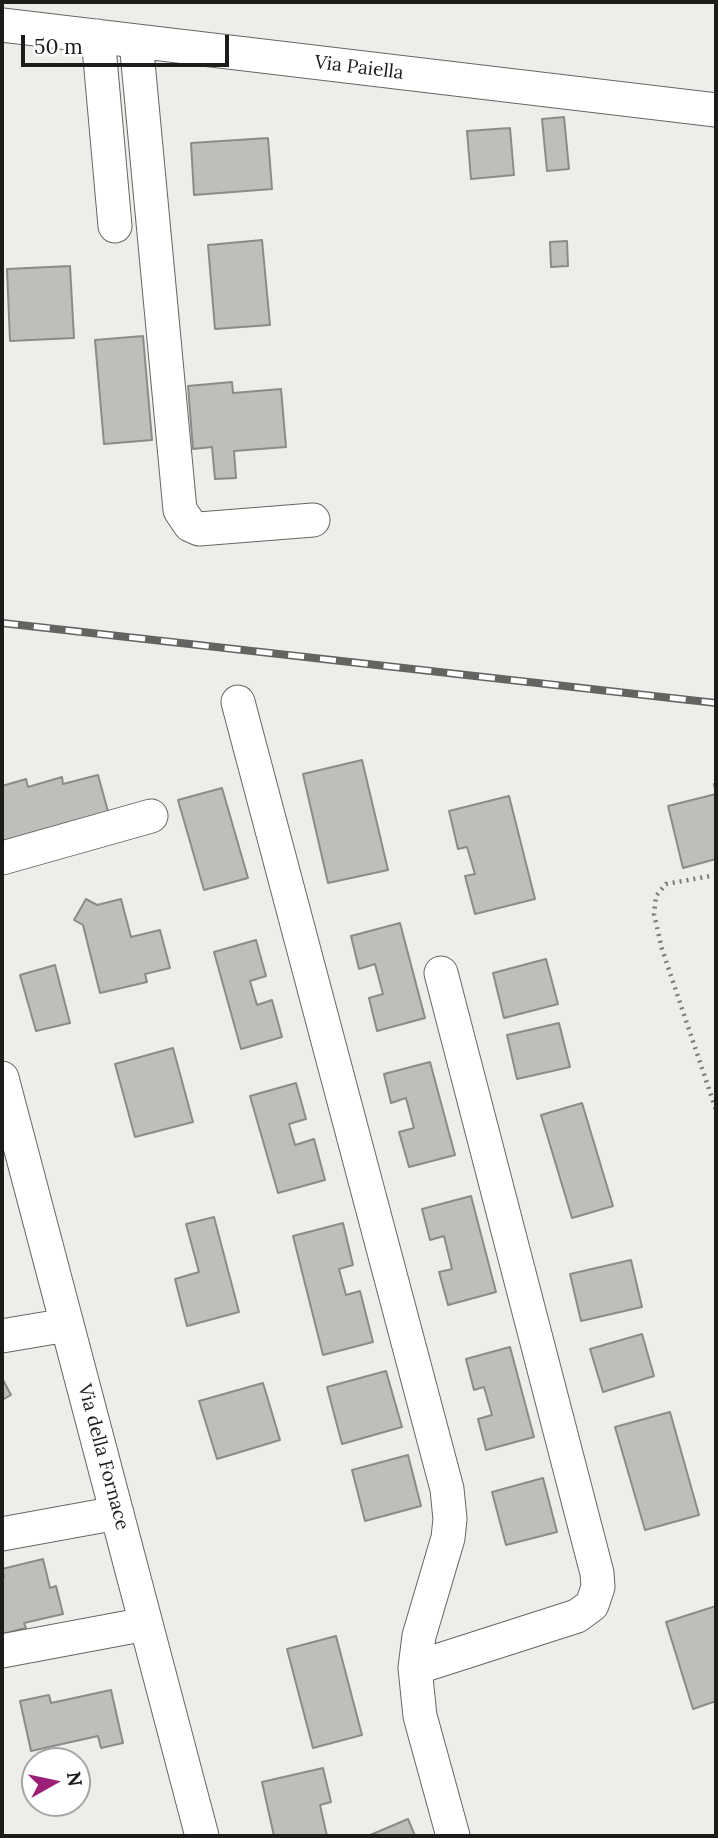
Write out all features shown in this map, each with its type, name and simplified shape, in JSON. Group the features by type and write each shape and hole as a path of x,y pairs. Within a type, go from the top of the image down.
{"street":[{"name":"Via Paiella","path":"2,25 716,110"},
{"path":"98,36 116,226"},
{"path":"136,41 180,510 190,525 199,529 313,520"},
{"path":"238,702 447,1489 450,1519 448,1538 419,1636 415,1668 420,1716 453,1836"},
{"path":"2,858 151,816"},
{"path":"415,1668 577,1616 592,1605 598,1587 597,1573 441,973"},
{"name":"Via della Fornace","path":"3,1090 68,1325 202,1836"},
{"path":"2,1336 68,1325"},
{"path":"2,1534 117,1513"},
{"path":"2,1651 146,1623"}],"path":[{"path":"716,875 666,884 656,896 654,914 662,949 716,1110"}],"building":[{"path":"564,117 569,169 547,171 542,119"},
{"path":"510,128 514,175 471,179 467,131"},
{"path":"268,138 272,189 194,195 191,143"},
{"path":"262,240 270,325 215,329 208,245"},
{"path":"567,241 568,266 551,267 550,242"},
{"path":"70,266 74,338 10,341 7,269"},
{"path":"143,336 152,440 104,444 95,340"},
{"path":"232,382 233,393 281,389 286,447 234,451 236,478 215,479 212,447 193,449 188,386"},
{"path":"362,760 388,870 328,883 303,774"},
{"path":"98,775 109,815 2,843 2,786 26,779 28,787 62,777 63,784"},
{"path":"222,788 248,878 204,890 178,800"},
{"path":"716,794 716,859 683,868 668,806"},
{"path":"509,796 535,899 475,914 465,876 475,874 467,847 458,849 449,811"},
{"path":"86,899 97,905 121,899 131,937 160,930 170,968 145,974 147,982 100,993 83,925 74,920"},
{"path":"400,923 425,1018 377,1031 369,998 383,994 375,964 359,969 351,936"},
{"path":"256,940 266,976 250,981 257,1005 272,1000 282,1037 241,1049 214,952"},
{"path":"546,959 558,1004 504,1018 493,973"},
{"path":"55,965 70,1023 36,1031 20,975"},
{"path":"559,1023 570,1067 517,1079 507,1035"},
{"path":"173,1048 193,1122 135,1137 115,1064"},
{"path":"430,1062 455,1155 409,1167 399,1132 414,1128 406,1098 391,1103 384,1074"},
{"path":"296,1083 306,1119 289,1124 295,1145 314,1139 325,1180 278,1193 250,1096"},
{"path":"582,1103 613,1206 572,1218 541,1115"},
{"path":"471,1196 496,1292 448,1305 439,1272 452,1269 444,1236 430,1240 422,1209"},
{"path":"214,1217 239,1312 187,1326 175,1279 199,1272 186,1224"},
{"path":"343,1223 353,1265 339,1269 346,1295 360,1291 373,1342 323,1355 293,1236"},
{"path":"631,1260 642,1307 581,1321 570,1274"},
{"path":"642,1334 654,1376 603,1392 590,1349"},
{"path":"510,1347 534,1437 486,1450 478,1419 492,1415 484,1387 474,1390 466,1359"},
{"path":"386,1371 402,1427 342,1444 327,1387"},
{"path":"2,1378 11,1395 2,1400"},
{"path":"263,1383 280,1440 217,1459 199,1401"},
{"path":"670,1412 699,1515 645,1530 615,1427"},
{"path":"408,1455 421,1506 365,1521 352,1470"},
{"path":"543,1478 557,1532 506,1545 492,1492"},
{"path":"43,1559 50,1588 56,1586 63,1614 24,1623 26,1628 2,1634 2,1569"},
{"path":"716,1606 716,1701 693,1709 666,1622"},
{"path":"336,1636 362,1735 313,1748 287,1649"},
{"path":"111,1690 123,1743 101,1748 98,1736 49,1747 30,1747 20,1701 49,1695 51,1703"},
{"path":"323,1768 331,1802 320,1805 327,1836 274,1836 262,1782"},
{"path":"408,1819 415,1836 368,1836"}],"railway":[{"path":"2,623 716,703"}]}
